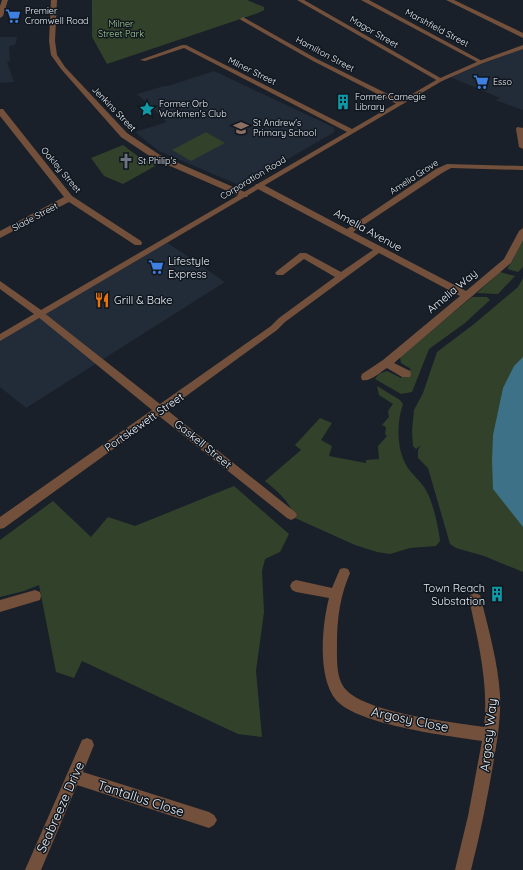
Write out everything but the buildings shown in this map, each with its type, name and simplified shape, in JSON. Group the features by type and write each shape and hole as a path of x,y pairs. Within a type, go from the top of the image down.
{"street":[{"path":"0,16 5,0"},
{"name":"Jenkins Street","path":"54,0 52,41 54,55 63,68 124,135 157,157 244,195"},
{"name":"Magor Street","path":"300,0 440,80"},
{"name":"Marshfield Street","path":"364,0 481,62"},
{"path":"449,0 523,36"},
{"name":"Hamilton Street","path":"243,19 315,60 400,102"},
{"name":"Milner Street","path":"143,60 184,46 352,131"},
{"name":"Corporation Road","path":"0,338 400,102 440,80 481,62 523,47"},
{"name":"Oakley Street","path":"0,111 69,198 138,243"},
{"path":"520,129 523,147"},
{"name":"Amelia Grove","path":"348,232 439,171 450,166 523,168"},
{"name":"Amelia Avenue","path":"259,186 466,295"},
{"name":"Slade Street","path":"0,235 69,198"},
{"name":"Amelia Way","path":"366,378 387,363 508,261 523,231"},
{"name":"Portskewett Street","path":"0,524 274,328 378,250"},
{"path":"280,273 303,256 342,276"},
{"name":"Gaskell Street","path":"0,284 40,314 291,515"},
{"path":"387,363 406,374"},
{"name":"Argosy Close","path":"344,573 335,594 331,619 331,661 336,685 342,696 347,701 361,708 384,716 491,735"},
{"path":"296,586 335,594"},
{"path":"0,606 35,596"},
{"name":"Argosy Way","path":"463,870 476,821 491,735 492,687 485,643 475,599"},
{"name":"Seabreeze Drive","path":"33,870 87,745"},
{"name":"Tantallus Close","path":"74,776 209,820"}],"shaded area":[{"path":"0,37 17,37 15,45 9,46 10,61 7,62 14,82 0,83"},
{"path":"523,47 523,110 495,100 500,98 448,76"},
{"name":"St Andrew's Primary School","path":"214,71 333,127 335,130 333,133 248,182 239,185 159,151 135,132 167,122 137,94 168,86"},
{"path":"165,241 225,282 26,408 0,387 0,338"}],"green space":[{"name":"Milner Street Park","path":"92,0 247,0 264,7 264,10 107,64 92,37"},
{"path":"206,132 225,143 191,161 172,150"},
{"path":"123,145 139,157 157,165 123,184 104,176 91,158"},
{"path":"523,235 523,267 518,272 507,269 513,260"},
{"path":"500,272 515,276 498,294 477,293"},
{"path":"523,278 523,572 484,556 456,548 450,544 428,468 418,458 418,450 421,445 416,449 413,446 412,431 414,410 423,393 437,352 474,324 518,287"},
{"path":"472,297 487,297 490,300 465,323 429,349 412,392 401,394 375,379 379,374 387,371 401,378 411,369 401,363 400,357"},
{"path":"377,386 400,400 403,404 398,430 402,457 406,465 420,482 430,498 436,517 440,541 436,546 410,548 390,554 377,552 355,545 295,518 287,502 265,481 301,450 295,445 320,418 332,423 321,440 332,446 329,456 366,463 366,460 379,459 378,446 387,436 385,434 386,427 382,425 389,417 388,411 393,404 379,395"},
{"path":"234,486 289,534 280,552 265,559 262,571 264,612 256,671 262,737 238,734 82,661 74,678 56,672 39,585 24,591 0,597 0,540 53,501 91,537 108,517 135,526"}],"water":[{"path":"523,357 523,527 493,489 492,460 493,435 503,388 514,366"}],"place":[{"name":"Premier Cromwell Road","path":"13,16"},
{"name":"Esso","path":"481,82"},
{"name":"Former Carnegie Library","path":"343,102"},
{"name":"Former Orb Workmen's Club","path":"147,109"},
{"name":"St Andrew's Primary School","path":"241,128"},
{"name":"St Philip's","path":"126,161"},
{"name":"Lifestyle Express","path":"156,267"},
{"name":"Grill & Bake","path":"102,300"},
{"name":"Town Reach Substation","path":"497,594"}]}
